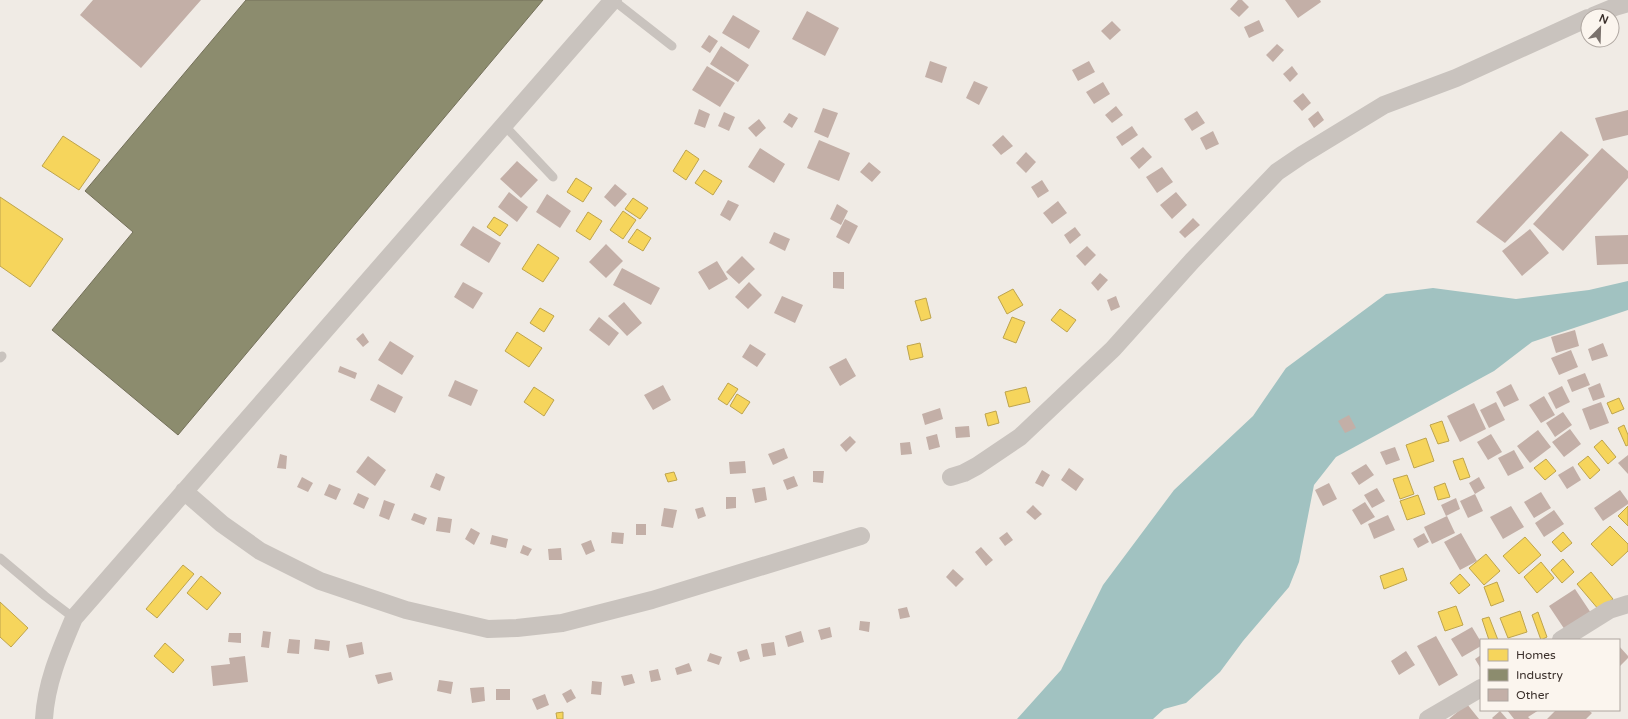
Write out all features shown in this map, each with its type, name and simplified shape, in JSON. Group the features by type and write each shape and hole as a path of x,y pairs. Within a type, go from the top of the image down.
{"street":[{"path":"44,711 50,679 74,618 613,0"},
{"path":"1611,8 1628,3"},
{"path":"951,477 964,473 977,466 1020,437 1113,349 1192,261 1277,172 1384,105 1456,78 1580,22"},
{"path":"184,491 222,524 260,551 320,581 406,610 488,629 517,628 562,623 652,600 861,536"},
{"path":"1563,639 1609,610 1628,604"},
{"path":"1428,719 1480,689"}],"lane":[{"path":"613,0 672,46"},
{"path":"504,124 553,177"},
{"path":"0,558 74,618"}],"water":[{"path":"1628,281 1628,310 1532,342 1494,371 1336,457 1314,485 1299,562 1289,587 1243,641 1220,672 1186,703 1164,709 1153,719 1017,719 1061,670 1103,585 1174,490 1253,416 1286,368 1386,294 1433,288 1516,299 1589,290"}],"building: Homes":[{"path":"63,136 100,160 79,190 42,166"},
{"path":"686,150 699,159 686,180 673,171"},
{"path":"704,170 722,181 713,195 695,183"},
{"path":"576,178 592,188 583,202 567,192"},
{"path":"0,197 63,239 30,287 0,266"},
{"path":"633,198 648,208 640,219 625,209"},
{"path":"623,211 636,220 623,239 610,230"},
{"path":"588,212 602,221 590,240 576,231"},
{"path":"494,217 508,225 500,236 487,227"},
{"path":"637,229 651,238 643,251 628,242"},
{"path":"538,244 559,258 543,282 522,269"},
{"path":"1013,289 1023,305 1007,314 998,297"},
{"path":"926,298 931,318 921,321 915,301"},
{"path":"540,308 554,316 544,332 530,323"},
{"path":"1060,309 1076,320 1067,332 1051,320"},
{"path":"1012,317 1025,322 1016,343 1003,338"},
{"path":"517,332 542,348 529,367 505,351"},
{"path":"920,343 923,357 910,360 907,346"},
{"path":"728,383 738,389 727,405 718,399"},
{"path":"534,387 554,400 544,416 524,402"},
{"path":"1026,387 1030,402 1009,407 1005,392"},
{"path":"737,394 750,402 742,414 730,406"},
{"path":"1619,398 1624,409 1612,414 1607,403"},
{"path":"996,411 999,423 988,426 985,414"},
{"path":"1442,421 1449,441 1438,444 1430,425"},
{"path":"1624,425 1628,435 1628,445 1626,446 1618,428"},
{"path":"1426,438 1434,461 1414,468 1406,445"},
{"path":"1602,440 1616,457 1608,464 1594,447"},
{"path":"1588,456 1600,470 1590,479 1578,464"},
{"path":"1463,458 1470,477 1460,480 1453,461"},
{"path":"1546,459 1556,471 1545,480 1534,468"},
{"path":"674,472 677,480 668,482 665,474"},
{"path":"1407,475 1414,494 1400,499 1393,479"},
{"path":"1445,483 1450,497 1438,500 1434,487"},
{"path":"1418,495 1425,514 1407,520 1400,501"},
{"path":"1628,506 1628,526 1618,516"},
{"path":"1610,526 1628,544 1628,551 1612,566 1591,544"},
{"path":"1563,532 1572,543 1561,552 1552,542"},
{"path":"1525,537 1541,555 1519,574 1503,556"},
{"path":"1486,554 1500,571 1484,585 1469,568"},
{"path":"1563,559 1574,572 1562,583 1551,570"},
{"path":"1541,562 1554,578 1537,593 1524,577"},
{"path":"183,565 194,574 157,618 146,609"},
{"path":"1403,568 1407,580 1384,589 1380,576"},
{"path":"1591,572 1613,599 1599,610 1577,584"},
{"path":"1460,574 1470,585 1459,594 1450,583"},
{"path":"201,576 221,593 207,610 187,593"},
{"path":"1497,582 1504,601 1491,606 1484,587"},
{"path":"0,602 28,628 11,647 0,637"},
{"path":"1456,606 1463,625 1445,631 1438,612"},
{"path":"1520,611 1527,632 1508,638 1500,618"},
{"path":"1538,612 1547,637 1541,639 1532,615"},
{"path":"1489,617 1498,639 1489,639 1482,619"},
{"path":"165,643 184,660 173,673 154,656"},
{"path":"563,712 563,719 557,719 556,713"}],"building: Industry":[{"path":"246,0 543,0 178,435 52,330 133,232 85,191"}],"building: Other":[{"path":"93,0 201,0 141,68 80,15"},
{"path":"1238,0 1242,0 1249,7 1239,17 1230,9"},
{"path":"1285,0 1320,0 1321,2 1298,18"},
{"path":"807,11 839,28 825,56 792,39"},
{"path":"733,15 760,31 749,49 722,33"},
{"path":"1259,20 1264,31 1249,38 1244,27"},
{"path":"1112,21 1121,30 1110,40 1101,31"},
{"path":"709,35 718,41 710,53 701,47"},
{"path":"1277,44 1284,50 1273,62 1266,55"},
{"path":"721,46 749,65 738,82 710,64"},
{"path":"930,61 947,67 942,83 925,77"},
{"path":"1089,61 1095,72 1078,81 1072,70"},
{"path":"707,66 735,83 720,107 692,90"},
{"path":"1292,66 1298,74 1290,82 1283,74"},
{"path":"974,81 988,87 979,105 966,98"},
{"path":"1103,82 1110,94 1094,104 1086,92"},
{"path":"1303,93 1311,103 1302,111 1293,101"},
{"path":"1116,106 1123,115 1112,123 1105,115"},
{"path":"823,108 838,113 828,138 814,132"},
{"path":"699,109 710,114 705,128 694,124"},
{"path":"1628,110 1628,135 1603,141 1595,118"},
{"path":"1197,111 1205,123 1192,131 1184,119"},
{"path":"1318,111 1324,120 1314,128 1308,119"},
{"path":"724,112 735,117 729,131 718,126"},
{"path":"789,113 798,118 792,128 783,122"},
{"path":"759,119 766,128 756,137 748,128"},
{"path":"1132,126 1138,135 1122,146 1116,137"},
{"path":"1213,131 1219,144 1206,150 1200,138"},
{"path":"1561,131 1589,155 1505,243 1476,222"},
{"path":"1003,135 1013,146 1001,155 992,145"},
{"path":"819,140 850,153 839,181 807,168"},
{"path":"1143,147 1152,157 1139,169 1130,158"},
{"path":"760,148 785,164 774,183 748,167"},
{"path":"1602,148 1628,171 1628,178 1563,251 1533,224"},
{"path":"1026,152 1036,162 1026,173 1016,163"},
{"path":"517,161 538,180 521,198 500,179"},
{"path":"869,162 881,172 872,182 860,172"},
{"path":"1162,167 1173,182 1157,193 1146,177"},
{"path":"1042,180 1049,191 1038,198 1031,187"},
{"path":"615,184 627,194 615,207 604,197"},
{"path":"509,192 528,207 517,222 498,207"},
{"path":"1176,192 1187,205 1172,219 1160,205"},
{"path":"547,194 571,211 560,228 536,212"},
{"path":"728,200 739,205 730,221 720,215"},
{"path":"1058,201 1067,213 1052,224 1043,213"},
{"path":"837,204 848,211 841,225 830,219"},
{"path":"1193,218 1200,225 1185,238 1179,232"},
{"path":"845,219 858,226 849,244 836,237"},
{"path":"473,226 501,243 489,263 460,245"},
{"path":"1075,227 1081,235 1070,244 1064,235"},
{"path":"1530,229 1549,253 1522,276 1502,251"},
{"path":"774,232 790,239 785,251 769,243"},
{"path":"1628,235 1628,264 1597,265 1595,236"},
{"path":"606,244 623,261 606,278 589,262"},
{"path":"1087,246 1096,255 1085,266 1076,256"},
{"path":"742,256 755,269 739,284 726,272"},
{"path":"717,261 728,279 709,290 698,272"},
{"path":"622,268 660,288 651,305 613,285"},
{"path":"833,272 844,272 844,289 833,288"},
{"path":"1100,273 1108,280 1098,291 1091,283"},
{"path":"463,282 483,293 473,309 454,297"},
{"path":"749,282 762,295 748,309 735,297"},
{"path":"782,296 803,305 795,323 774,313"},
{"path":"1116,296 1120,307 1111,311 1107,300"},
{"path":"624,302 642,323 627,336 608,316"},
{"path":"599,317 619,333 609,346 589,330"},
{"path":"1575,330 1579,346 1556,353 1551,337"},
{"path":"363,333 369,342 363,347 356,339"},
{"path":"390,341 414,356 402,375 378,360"},
{"path":"1603,343 1608,356 1592,361 1588,349"},
{"path":"750,344 766,354 757,367 742,357"},
{"path":"1571,350 1578,367 1559,375 1551,358"},
{"path":"846,358 856,376 840,386 829,367"},
{"path":"340,366 357,373 355,379 338,372"},
{"path":"1585,373 1590,385 1572,392 1567,380"},
{"path":"455,380 478,390 471,406 448,396"},
{"path":"1600,383 1605,397 1593,401 1588,388"},
{"path":"378,384 403,397 395,413 370,400"},
{"path":"1511,384 1519,400 1504,407 1496,392"},
{"path":"663,385 671,400 653,410 644,395"},
{"path":"1562,386 1570,402 1556,409 1548,393"},
{"path":"1544,396 1555,415 1541,423 1529,405"},
{"path":"1496,402 1505,420 1489,428 1480,410"},
{"path":"1601,402 1609,423 1590,430 1582,409"},
{"path":"1474,403 1486,429 1460,442 1447,416"},
{"path":"940,408 943,419 925,425 922,414"},
{"path":"1563,412 1572,425 1555,437 1546,423"},
{"path":"1349,415 1356,428 1345,433 1338,421"},
{"path":"969,426 970,437 956,438 955,427"},
{"path":"1570,429 1581,444 1564,457 1552,442"},
{"path":"1538,430 1551,447 1530,463 1517,446"},
{"path":"937,434 940,447 929,450 926,437"},
{"path":"1491,434 1502,452 1488,460 1477,442"},
{"path":"850,436 856,442 846,452 840,445"},
{"path":"910,442 912,454 901,455 900,443"},
{"path":"1395,447 1400,460 1386,465 1380,452"},
{"path":"784,448 788,458 773,465 768,454"},
{"path":"1514,450 1524,468 1508,476 1498,458"},
{"path":"280,454 287,456 286,469 277,468"},
{"path":"1628,455 1628,474 1618,463"},
{"path":"368,456 386,470 375,486 356,472"},
{"path":"745,461 746,473 730,474 729,462"},
{"path":"1366,464 1374,475 1359,485 1351,473"},
{"path":"1573,466 1581,480 1567,489 1558,475"},
{"path":"1069,468 1084,479 1076,491 1061,480"},
{"path":"1042,470 1050,475 1043,487 1035,483"},
{"path":"813,471 824,471 823,483 813,482"},
{"path":"436,473 445,477 440,491 430,487"},
{"path":"794,476 798,486 787,490 783,480"},
{"path":"302,477 313,483 308,492 297,487"},
{"path":"1479,477 1485,488 1475,494 1469,483"},
{"path":"1329,483 1337,499 1323,506 1315,490"},
{"path":"329,484 341,489 336,500 324,495"},
{"path":"765,487 767,500 755,503 752,489"},
{"path":"1377,488 1385,501 1372,508 1364,495"},
{"path":"1620,490 1628,501 1628,504 1603,521 1594,508"},
{"path":"1541,492 1551,508 1534,518 1524,502"},
{"path":"358,493 369,498 364,509 353,504"},
{"path":"1475,494 1483,511 1468,518 1460,501"},
{"path":"726,497 736,497 736,508 726,509"},
{"path":"1456,498 1460,509 1446,516 1441,505"},
{"path":"384,500 395,504 389,520 379,516"},
{"path":"1365,502 1375,517 1361,525 1352,510"},
{"path":"1033,505 1042,514 1035,520 1026,512"},
{"path":"1511,506 1524,527 1503,539 1490,517"},
{"path":"703,507 706,516 698,519 695,509"},
{"path":"664,508 677,510 673,528 661,526"},
{"path":"1554,510 1564,524 1544,537 1535,523"},
{"path":"414,513 427,518 424,525 411,520"},
{"path":"1388,515 1395,530 1374,539 1368,524"},
{"path":"1447,516 1455,533 1432,544 1424,527"},
{"path":"438,517 452,519 450,533 436,531"},
{"path":"636,524 646,524 646,535 636,535"},
{"path":"471,528 480,533 474,545 465,539"},
{"path":"612,532 624,533 623,544 611,543"},
{"path":"1007,532 1013,540 1005,546 999,538"},
{"path":"1424,533 1429,542 1418,548 1413,539"},
{"path":"1461,533 1477,561 1460,570 1444,542"},
{"path":"492,535 508,539 506,548 490,544"},
{"path":"591,540 595,551 586,555 581,544"},
{"path":"523,545 532,549 528,556 520,553"},
{"path":"981,547 993,560 986,566 975,552"},
{"path":"561,548 562,560 549,560 548,549"},
{"path":"953,569 964,579 956,587 946,577"},
{"path":"1575,589 1593,616 1567,633 1549,606"},
{"path":"907,607 910,617 900,619 898,609"},
{"path":"860,621 870,622 869,632 859,630"},
{"path":"830,627 832,637 821,640 818,630"},
{"path":"1472,627 1480,640 1480,647 1462,657 1451,639"},
{"path":"263,631 271,632 269,648 261,647"},
{"path":"801,631 804,642 788,647 785,636"},
{"path":"229,633 241,633 241,643 228,642"},
{"path":"1436,636 1458,675 1439,686 1417,646"},
{"path":"289,639 300,640 299,654 287,653"},
{"path":"315,639 330,641 329,651 314,649"},
{"path":"362,642 364,654 349,658 346,645"},
{"path":"774,642 776,655 763,657 761,644"},
{"path":"1620,647 1628,656 1628,658 1620,666"},
{"path":"747,649 750,659 740,662 737,652"},
{"path":"1406,651 1415,665 1399,675 1391,661"},
{"path":"710,653 722,657 719,665 707,661"},
{"path":"245,656 248,682 213,686 211,666 230,664 229,658"},
{"path":"1480,656 1480,667 1475,659"},
{"path":"689,663 692,671 677,675 675,668"},
{"path":"658,669 661,680 651,682 649,671"},
{"path":"391,672 393,680 378,684 375,675"},
{"path":"632,674 635,683 624,686 621,676"},
{"path":"439,680 453,682 451,694 437,691"},
{"path":"592,681 602,682 601,695 591,694"},
{"path":"484,687 485,701 472,703 470,688"},
{"path":"496,689 510,689 510,700 496,700"},
{"path":"571,689 576,698 567,703 562,694"},
{"path":"545,694 549,705 537,710 532,699"},
{"path":"1467,704 1479,719 1449,719"},
{"path":"1500,711 1507,719 1492,718"},
{"path":"1508,711 1537,711 1528,717 1530,719 1514,719"},
{"path":"1555,711 1589,711 1592,713 1586,719 1547,719"}]}
